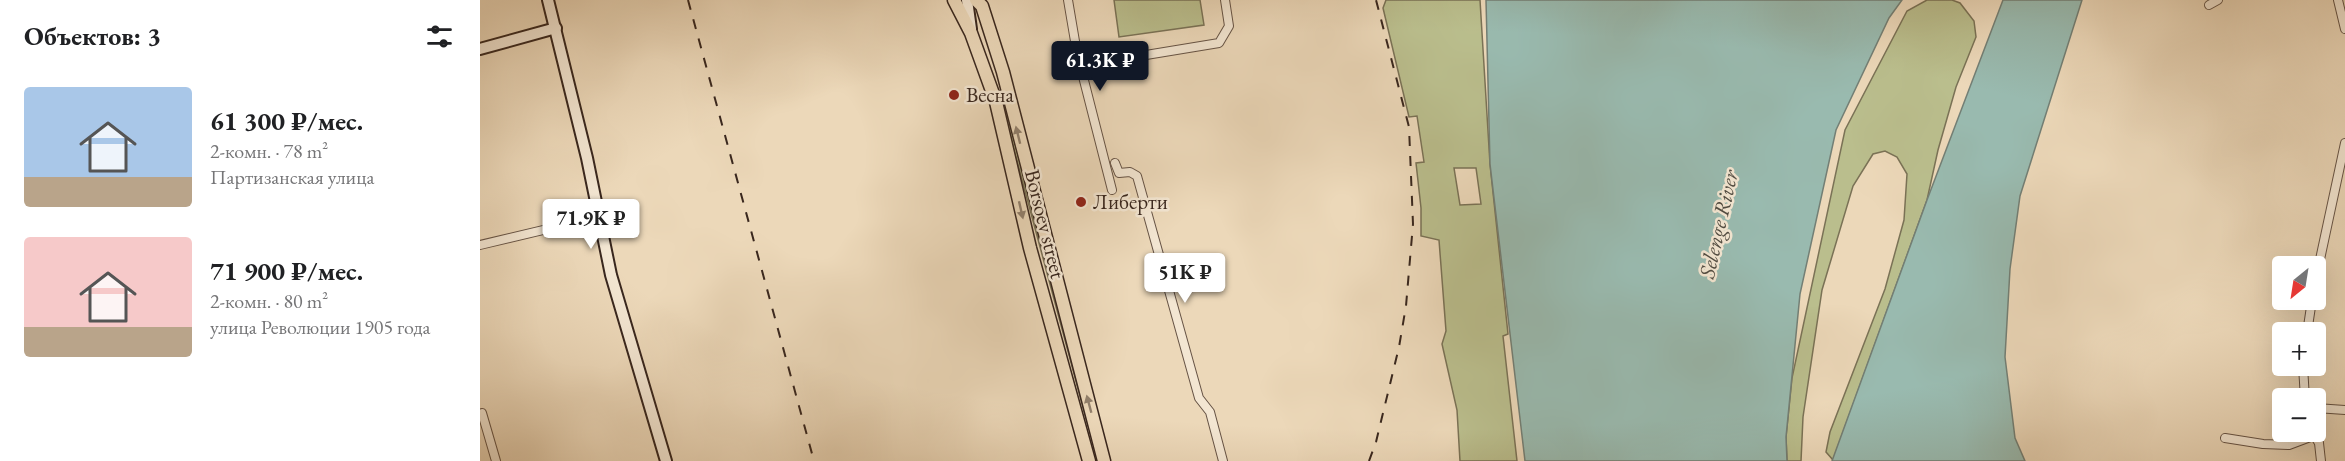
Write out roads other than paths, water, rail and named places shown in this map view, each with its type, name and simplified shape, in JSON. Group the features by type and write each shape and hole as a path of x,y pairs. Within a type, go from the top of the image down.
{"main road":[{"path":"548,0 587,158 611,275 666,461"},
{"name":"Borsoev street","path":"954,0 971,33 996,102 1030,248 1089,461"},
{"path":"971,33 973,1"},
{"name":"Borsoev street","path":"973,1 1003,72 1104,461"},
{"path":"480,49 556,28"},
{"path":"996,102 1009,98"}],"street":[{"path":"1068,0 1077,53 1112,190"},
{"path":"1140,56 1219,43 1228,26 1225,0"},
{"path":"2209,5 2218,0"},
{"path":"2338,0 2345,29"},
{"path":"2321,256 2345,143"},
{"path":"1115,163 1119,173 1130,172 1137,176 1198,398 1210,412 1223,461"},
{"path":"480,245 598,218"},
{"path":"2326,409 2345,410"},
{"path":"482,413 496,461"},
{"path":"2225,438 2289,446 2297,442"},
{"path":"2318,442 2321,461"}],"water":[{"name":"Selenge River","path":"1486,0 1902,0 1889,18 1836,130 1800,294 1786,437 1787,461 1525,461 1490,164"},
{"path":"2003,0 2082,0 2020,196 2010,269 2005,357 2015,438 2025,461 1832,461 1927,200"}],"railway":[{"path":"688,0 814,461"},
{"path":"1369,461 1376,442 1399,347 1406,306 1413,224 1409,127 1376,0"}],"place":[{"name":"Весна","path":"954,95"},
{"name":"Либерти","path":"1081,202"}]}
